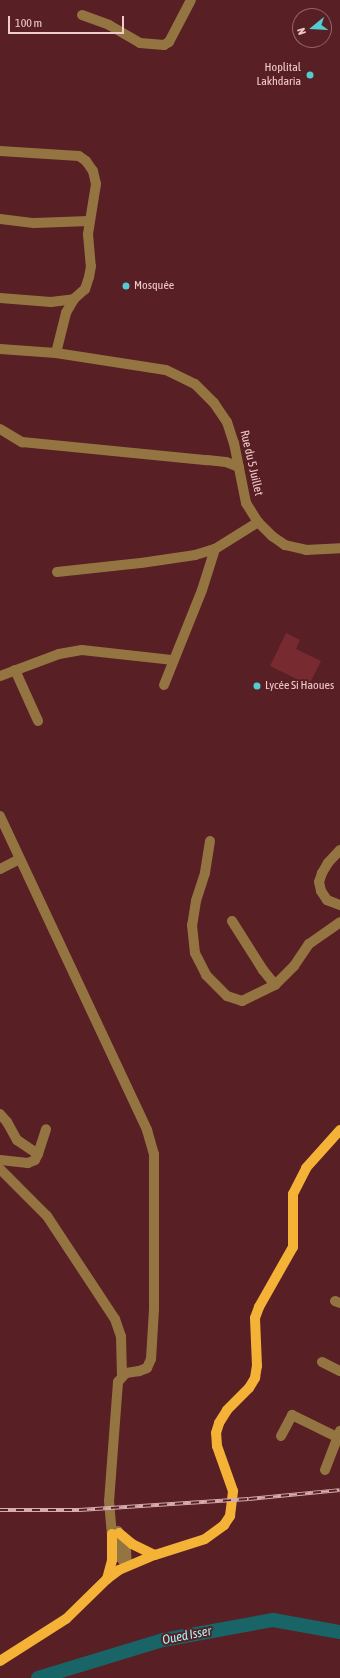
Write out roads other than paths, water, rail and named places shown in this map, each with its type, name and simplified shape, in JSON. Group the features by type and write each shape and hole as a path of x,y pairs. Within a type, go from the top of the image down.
{"main road":[{"path":"0,1661 66,1619 107,1579 127,1566 205,1539 224,1525 230,1516 233,1491 217,1446 216,1433 219,1423 227,1410 249,1388 255,1378 258,1366 255,1318 259,1307 293,1247 293,1194 306,1168 340,1130"},
{"path":"107,1579 116,1534 132,1544 156,1555"}],"street":[{"path":"82,15 109,25 140,43 164,45 169,42 191,0"},
{"path":"0,150 78,156 86,162 93,171 96,184 88,234 91,266 89,277 85,289 74,300 66,313 56,353"},
{"path":"0,218 34,223 89,221"},
{"path":"0,298 51,302 74,300"},
{"name":"Rue du 5 Juillet","path":"0,349 56,353 166,370 196,384 214,403 227,422 234,443 246,503 258,522 272,536 285,544 306,550 340,548"},
{"path":"0,429 22,442 226,462 239,467"},
{"path":"57,572 141,563 195,555 215,549 258,522"},
{"path":"164,685 202,590 215,549"},
{"path":"0,676 59,654 82,650 173,660"},
{"path":"16,670 38,721"},
{"path":"0,816 147,1130 154,1154 154,1309 151,1359 150,1364 144,1370 130,1372 122,1376"},
{"path":"210,841 205,873 196,901 192,925 195,952 206,975 227,996 242,1001 275,986 294,966 309,944 340,922"},
{"path":"340,850 328,863 322,873 320,882 321,891 327,900 340,905"},
{"path":"0,869 20,859"},
{"path":"232,921 259,964 275,986"},
{"path":"0,1114 7,1122 17,1140 38,1154"},
{"path":"0,1160 28,1163 35,1160 46,1129"},
{"path":"0,1169 47,1216 115,1319 121,1336 122,1376 117,1386 109,1501 110,1515 116,1534 126,1551 127,1566"},
{"path":"322,1362 340,1371"},
{"path":"282,1436 292,1415 339,1434 325,1470"}],"waterway":[{"name":"Oued Isser","path":"38,1678 163,1640 273,1620 340,1632"}],"railway":[{"path":"0,1510 79,1510 249,1499 340,1490"}],"place":[{"name":"Hoplital Lakhdaria","path":"310,75"},
{"name":"Mosquée","path":"126,286"},
{"name":"Lycée Si Haoues","path":"257,686"}]}
